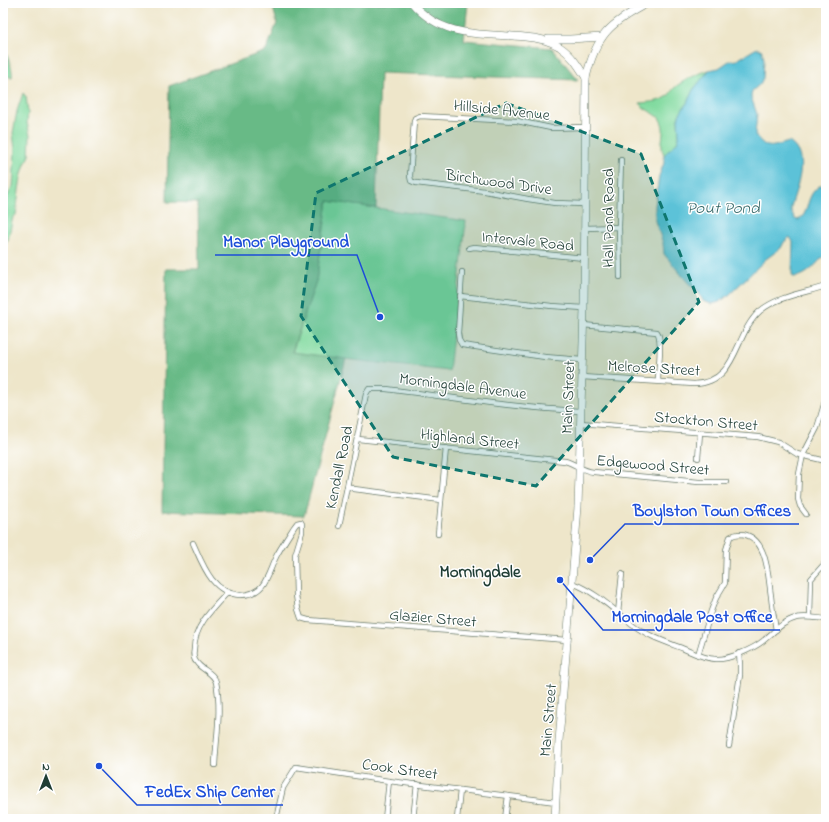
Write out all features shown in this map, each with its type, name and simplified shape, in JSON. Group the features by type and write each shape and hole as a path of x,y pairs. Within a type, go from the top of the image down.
{"main road":[{"path":"412,3 429,20 452,30 541,39 602,37"},
{"name":"Main Street","path":"555,819 559,741 577,520 584,308 586,78 592,56 606,31 623,18 648,3"},
{"path":"541,39 554,44 566,52 576,63 586,78"}],"street":[{"name":"Hillside Avenue","path":"411,181 413,127 417,116 427,115 512,120 551,128 585,127"},
{"name":"Hall Pond Road","path":"620,277 619,227 621,160"},
{"name":"Birchwood Drive","path":"411,181 416,183 485,191 528,199 585,204"},
{"path":"585,228 619,227"},
{"name":"Intervale Road","path":"469,248 474,247 584,258"},
{"path":"462,272 458,333 459,340 462,345 546,357 582,360"},
{"name":"Melrose Street","path":"582,377 694,384 710,382 726,369 751,321 761,310 781,300 826,286"},
{"path":"460,296 584,308"},
{"path":"583,325 651,330 658,334 660,342 658,381"},
{"name":"Morningdale Avenue","path":"362,414 367,390 370,388 444,396 490,403 580,411"},
{"path":"806,514 800,506 798,500 799,474 803,455 817,428 826,398"},
{"name":"Kendall Road","path":"339,526 362,414"},
{"name":"Stockton Street","path":"580,423 758,437 778,442 793,452 826,461"},
{"path":"698,458 700,432"},
{"name":"Highland Street","path":"358,439 565,461 573,463 579,467"},
{"path":"438,534 446,448"},
{"name":"Edgewood Street","path":"579,467 585,471 594,472 699,482 726,482"},
{"path":"348,486 361,490 441,500"},
{"name":"Glazier Street","path":"228,592 247,595 260,588 278,552 297,523 301,522 302,532 295,555 296,595 301,618 308,620 567,640"},
{"path":"698,655 711,611 725,582 726,550 730,537 733,535 744,534 756,541 761,548 766,562 776,630"},
{"path":"193,543 213,582 228,592 203,621 194,644 196,663 214,678 216,685 219,707 214,765"},
{"path":"810,618 811,579 826,562"},
{"path":"618,613 622,574"},
{"path":"572,583 584,588 632,624 658,639 698,655 716,659 739,653 753,647 795,618 826,619"},
{"path":"729,746 739,679 739,653"},
{"name":"Cook Street","path":"276,819 283,788 296,767 389,781 556,802"},
{"path":"385,819 389,781"},
{"path":"413,819 417,784"},
{"path":"457,819 460,790"},
{"path":"505,819 508,796"}],"highlighted area":[{"path":"506,103 641,154 699,302 536,486 393,457 301,316 316,193"}],"green space":[{"path":"272,3 468,3 464,40 552,48 578,80 380,73 376,208 328,201 316,281 292,352 346,359 304,516 162,511 166,269 199,269 198,203 167,202 169,86 266,51 277,23"},
{"path":"3,47 11,66 12,77 6,76 3,73"},
{"path":"709,70 693,90 680,113 678,119 679,137 677,142 664,155 662,150 663,125 657,116 640,103 665,98 675,88 693,76"},
{"path":"23,93 26,97 28,112 27,123 30,135 29,158 21,176 16,215 13,217 8,240 3,248 3,204 13,186 15,150 13,133 17,111"},
{"path":"328,201 466,221 449,371 292,353 316,281"}],"water":[{"name":"Pout Pond","path":"757,48 762,50 764,59 763,78 760,84 752,91 751,97 757,114 755,135 766,146 789,142 796,148 801,164 791,207 791,211 795,219 798,220 805,213 812,194 816,189 821,185 826,186 826,254 803,275 793,277 793,242 790,237 784,242 781,248 766,259 729,295 719,302 712,304 703,301 699,292 689,284 664,254 663,243 655,221 655,206 659,176 664,163 664,155 677,142 679,137 678,119 693,90 709,70 719,68 729,61 737,60"}],"place":[{"name":"Manor Playground","path":"380,317"},
{"name":"Boylston Town Offices","path":"590,560"},
{"name":"Morningdale Post Office","path":"560,580"},
{"name":"FedEx Ship Center","path":"99,766"}],"district":[{"name":"Morningdale","path":"480,571"}]}
